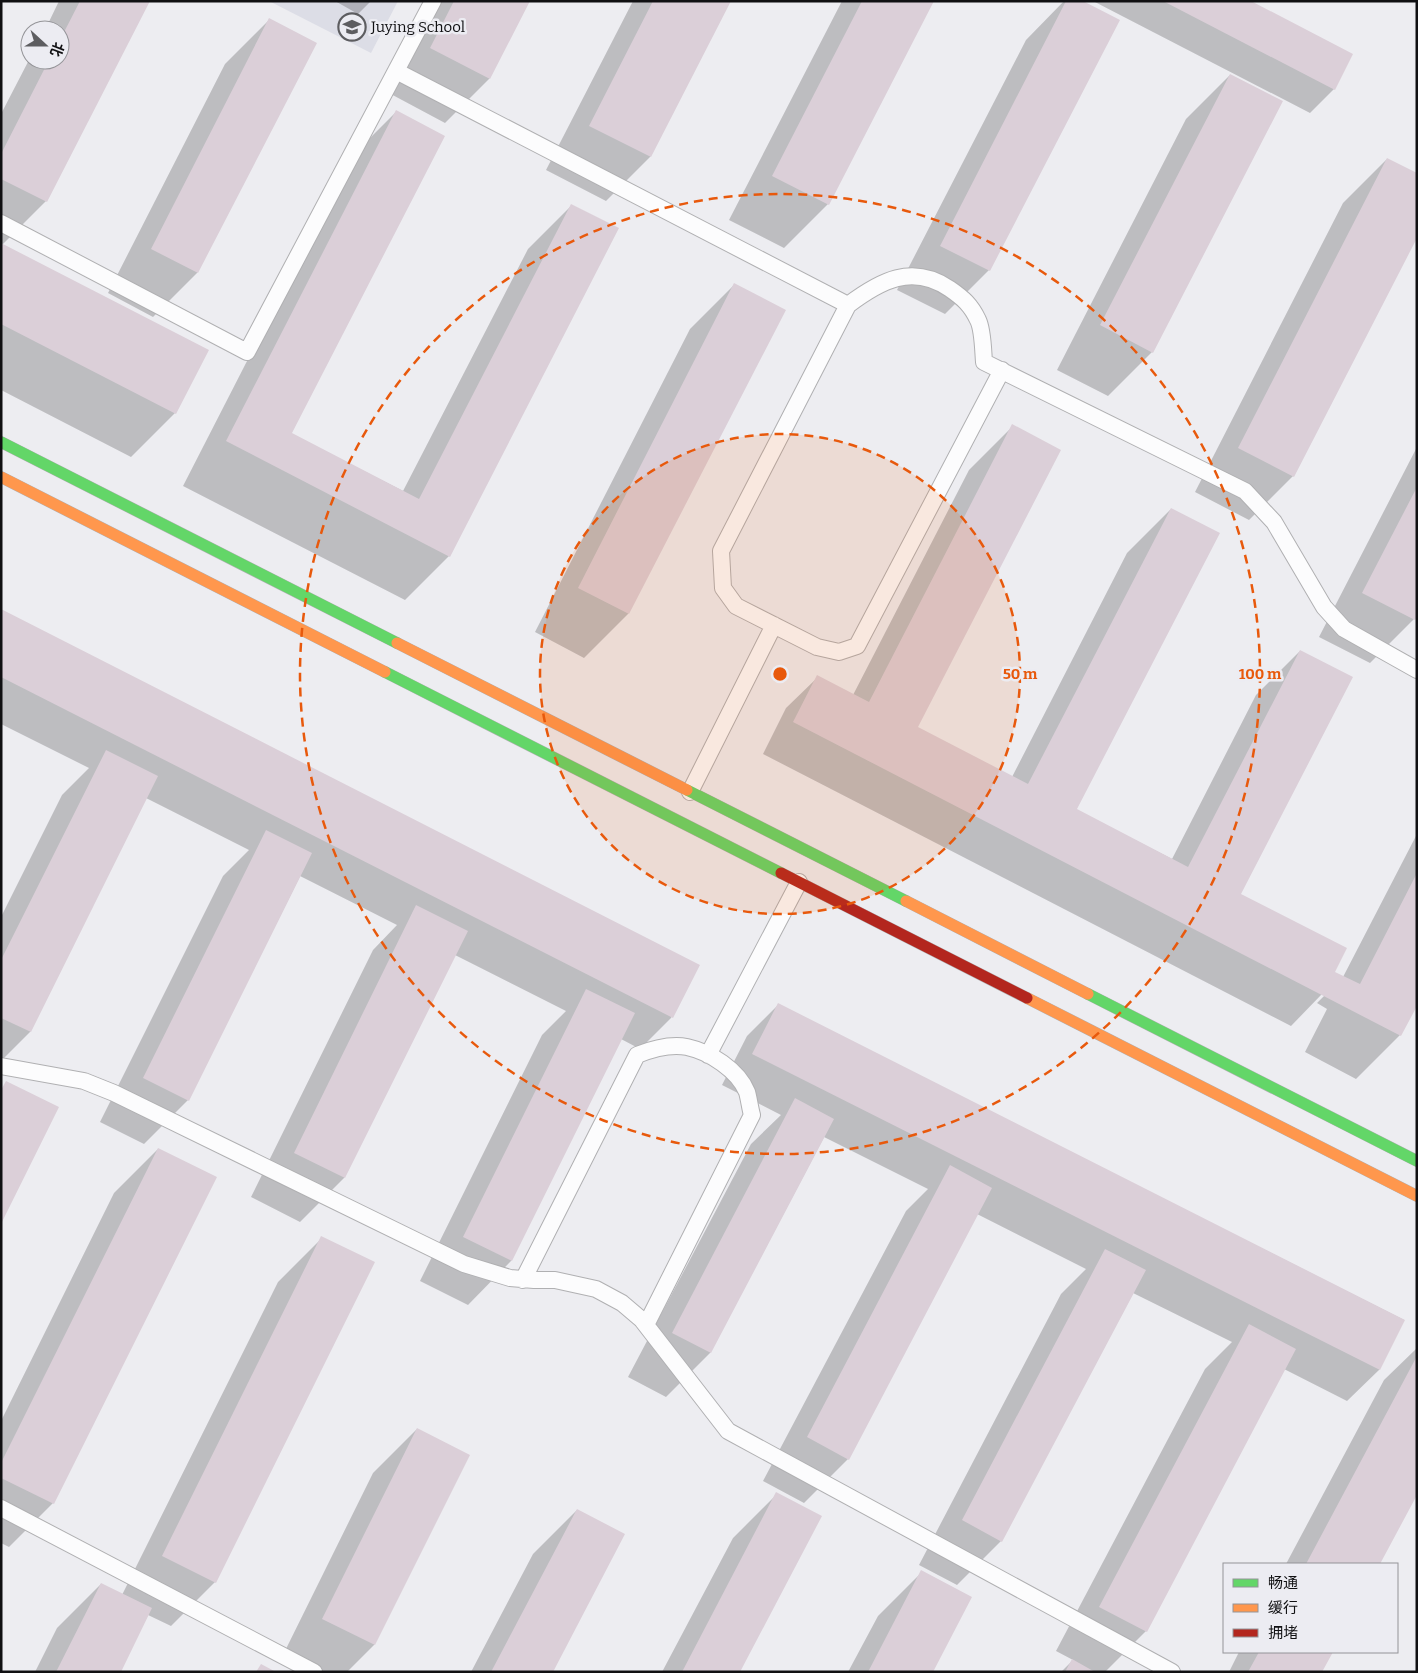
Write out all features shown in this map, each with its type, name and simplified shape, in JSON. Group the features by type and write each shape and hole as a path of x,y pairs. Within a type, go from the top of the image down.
{"street":[{"path":"1,442 1417,1161"},
{"path":"1,477 1417,1196"}],"lane":[{"path":"1,223 247,352 433,1"},
{"path":"396,71 848,305"},
{"path":"1002,370 857,646 839,652 817,647 736,606 723,588 721,551 848,305 871,288 901,276 923,276 943,285 966,301 979,322 984,362 1002,370 1244,491 1274,522 1324,607 1344,629 1417,670"},
{"path":"690,792 774,625"},
{"path":"708,1056 799,882"},
{"path":"523,1280 637,1055 654,1048 686,1047 730,1068 746,1092 752,1115 646,1325"},
{"path":"1,1066 84,1080 464,1264 510,1278 556,1280 596,1289 622,1303 646,1325 728,1431 1167,1670"},
{"path":"1,1508 314,1672"}],"shaded area":[{"name":"Juying School","path":"269,1 398,1 371,53"}],"building":[{"path":"80,1 150,1 47,202 1,179 1,154 44,70 70,70 70,20"},
{"path":"454,1 530,1 490,79 430,48"},
{"path":"653,1 731,1 651,157 589,126"},
{"path":"862,1 934,1 829,205 772,176"},
{"path":"1066,1 1083,1 1120,20 990,271 940,246"},
{"path":"1163,1 1251,1 1353,54 1335,90"},
{"path":"269,18 317,43 198,273 151,249"},
{"path":"1230,74 1283,101 1153,353 1100,325"},
{"path":"396,110 445,136 292,433 419,499 571,204 619,228 450,557 226,441"},
{"path":"1387,158 1417,173 1417,238 1294,477 1238,448"},
{"path":"1,243 209,350 176,414 1,324"},
{"path":"734,283 786,310 629,614 578,588"},
{"path":"1012,424 1061,450 918,727 1028,784 1171,508 1220,533 1077,809 1188,867 1300,650 1353,677 1241,894 1347,948 1335,972 1360,984 1417,873 1417,1006 1401,1036 793,722 817,675 869,702"},
{"path":"1417,487 1417,617 1415,620 1362,593"},
{"path":"1,609 700,965 673,1018 1,677"},
{"path":"106,750 158,776 31,1032 1,1018 1,960"},
{"path":"266,830 312,853 189,1101 143,1078"},
{"path":"416,905 468,931 345,1178 294,1153"},
{"path":"586,989 635,1013 512,1261 463,1237"},
{"path":"778,1003 1405,1320 1380,1370 752,1054"},
{"path":"6,1081 59,1107 1,1224 1,1090"},
{"path":"795,1098 834,1119 711,1353 672,1333"},
{"path":"158,1148 217,1177 54,1504 1,1478 1,1463"},
{"path":"950,1165 992,1188 849,1460 807,1437"},
{"path":"321,1236 375,1262 216,1583 162,1556"},
{"path":"1105,1249 1146,1270 1002,1542 962,1520"},
{"path":"1249,1324 1296,1349 1147,1632 1099,1607"},
{"path":"1417,1356 1417,1495 1381,1563 1307,1563"},
{"path":"417,1428 470,1455 375,1645 322,1619"},
{"path":"776,1492 822,1516 740,1672 682,1672"},
{"path":"577,1509 625,1534 553,1672 491,1672"},
{"path":"921,1570 972,1597 933,1672 868,1672"},
{"path":"101,1583 152,1608 121,1672 56,1672"},
{"path":"1258,1653 1332,1653 1322,1672 1248,1672"},
{"path":"1072,1659 1095,1672 1065,1672"},
{"path":"261,1664 276,1672 256,1672"}],"traffic: fast":[{"path":"1,442 397,643"},
{"path":"385,672 781,873"},
{"path":"687,790 906,901"},
{"path":"1088,994 1417,1161"}],"traffic: slow":[{"path":"1,477 385,672"},
{"path":"397,643 687,790"},
{"path":"906,901 1088,994"},
{"path":"1027,998 1417,1196"}],"traffic: jam":[{"path":"781,873 1027,998"}],"place":[{"name":"Juying School","path":"352,27"}]}
